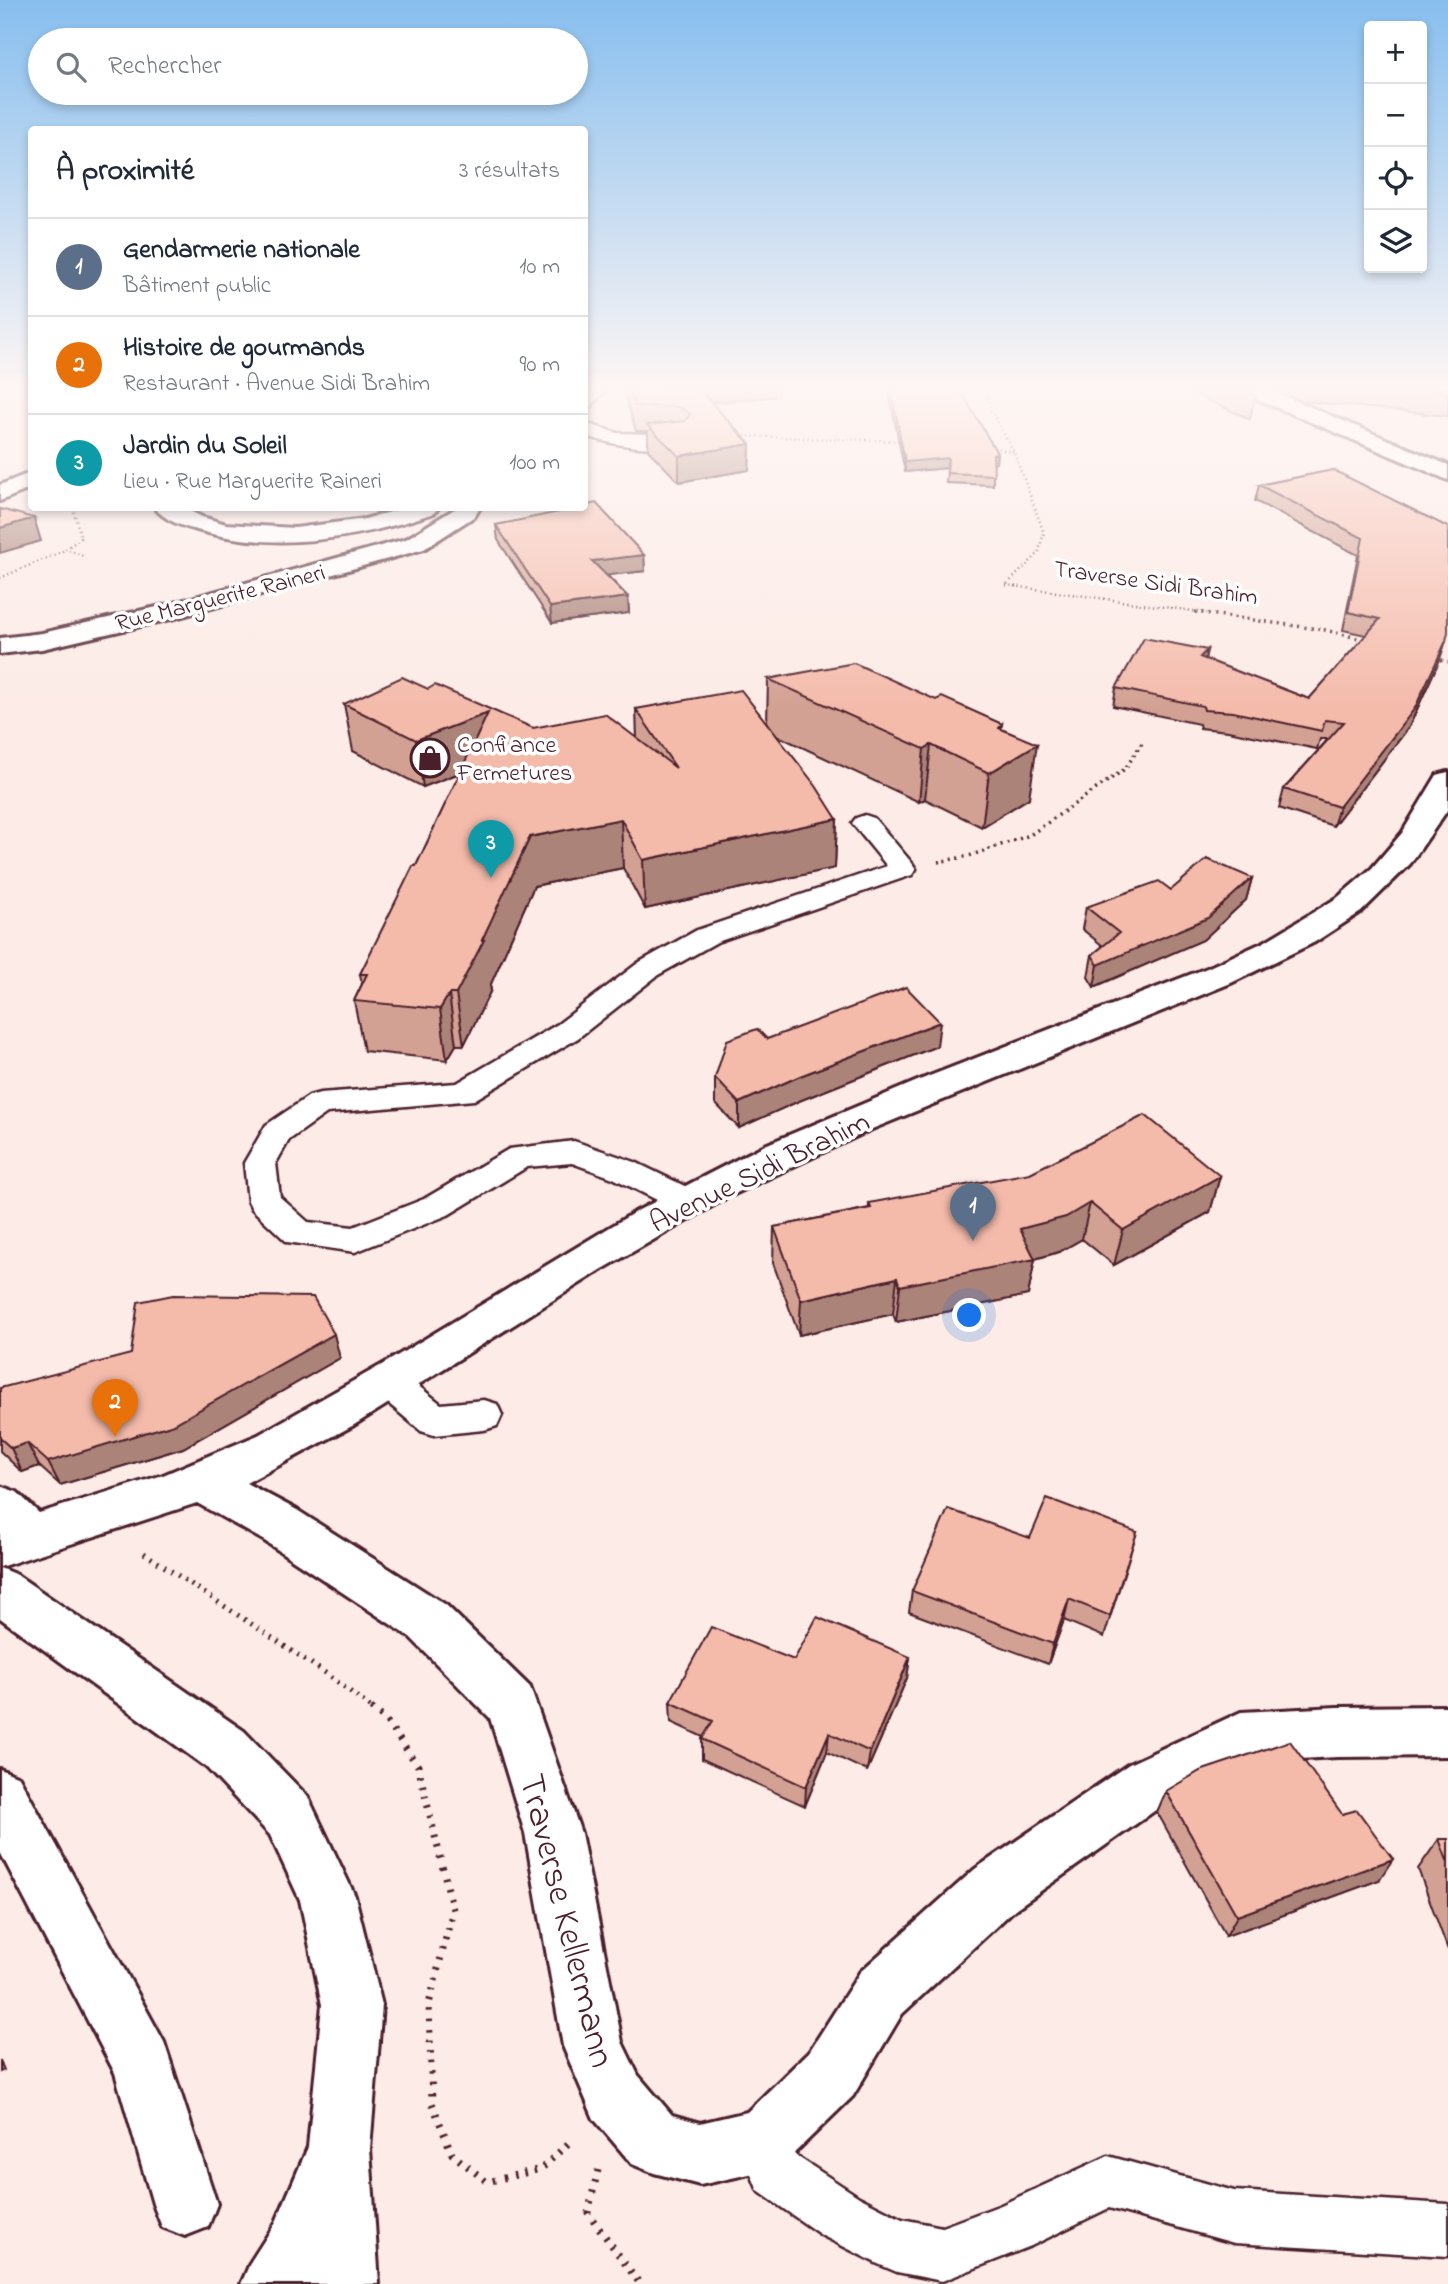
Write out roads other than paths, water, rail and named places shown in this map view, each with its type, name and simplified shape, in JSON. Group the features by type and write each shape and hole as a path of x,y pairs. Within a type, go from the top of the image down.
{"street":[{"path":"174,511 202,524 268,534 340,529 383,521 416,511"},
{"name":"Rue Marguerite Raineri","path":"0,646 42,641 175,610 415,544 467,511"},
{"name":"Avenue Sidi Brahim","path":"9,1544 134,1507 201,1482 274,1448 388,1382 685,1200 782,1154 981,1069 1234,970 1331,918 1394,867 1439,801 1448,780"},
{"name":"Traverse Kellermann","path":"201,1482 280,1525 428,1621 512,1704 553,1833 593,2046 617,2097 654,2142 700,2154 763,2140"},
{"path":"9,1544 225,1749 289,1816 327,1896 352,2005 339,2149 346,2284"},
{"path":"763,2140 831,2074 881,1993 995,1889 1148,1783 1241,1737 1337,1732 1448,1731"},
{"path":"0,1796 143,2063 185,2204"},
{"path":"274,2284 299,2245 339,2149"}],"lane":[{"path":"685,1200 624,1170 573,1152 520,1157 436,1207 355,1240 299,1233 264,1202 260,1163 277,1133 320,1103 463,1093 568,1031 648,969 707,936 903,869 865,823"},
{"path":"388,1382 434,1420 484,1415"},
{"path":"763,2140 776,2174 840,2216 897,2245 942,2254 1012,2227 1108,2182 1234,2217 1448,2230"}],"place":[{"name":"Confiance Fermetures","path":"430,758"},
{"name":"Jardin du Soleil","path":"491,878"},
{"name":"Gendarmerie nationale","path":"973,1241"},
{"name":"Histoire de gourmands","path":"115,1437"}]}
